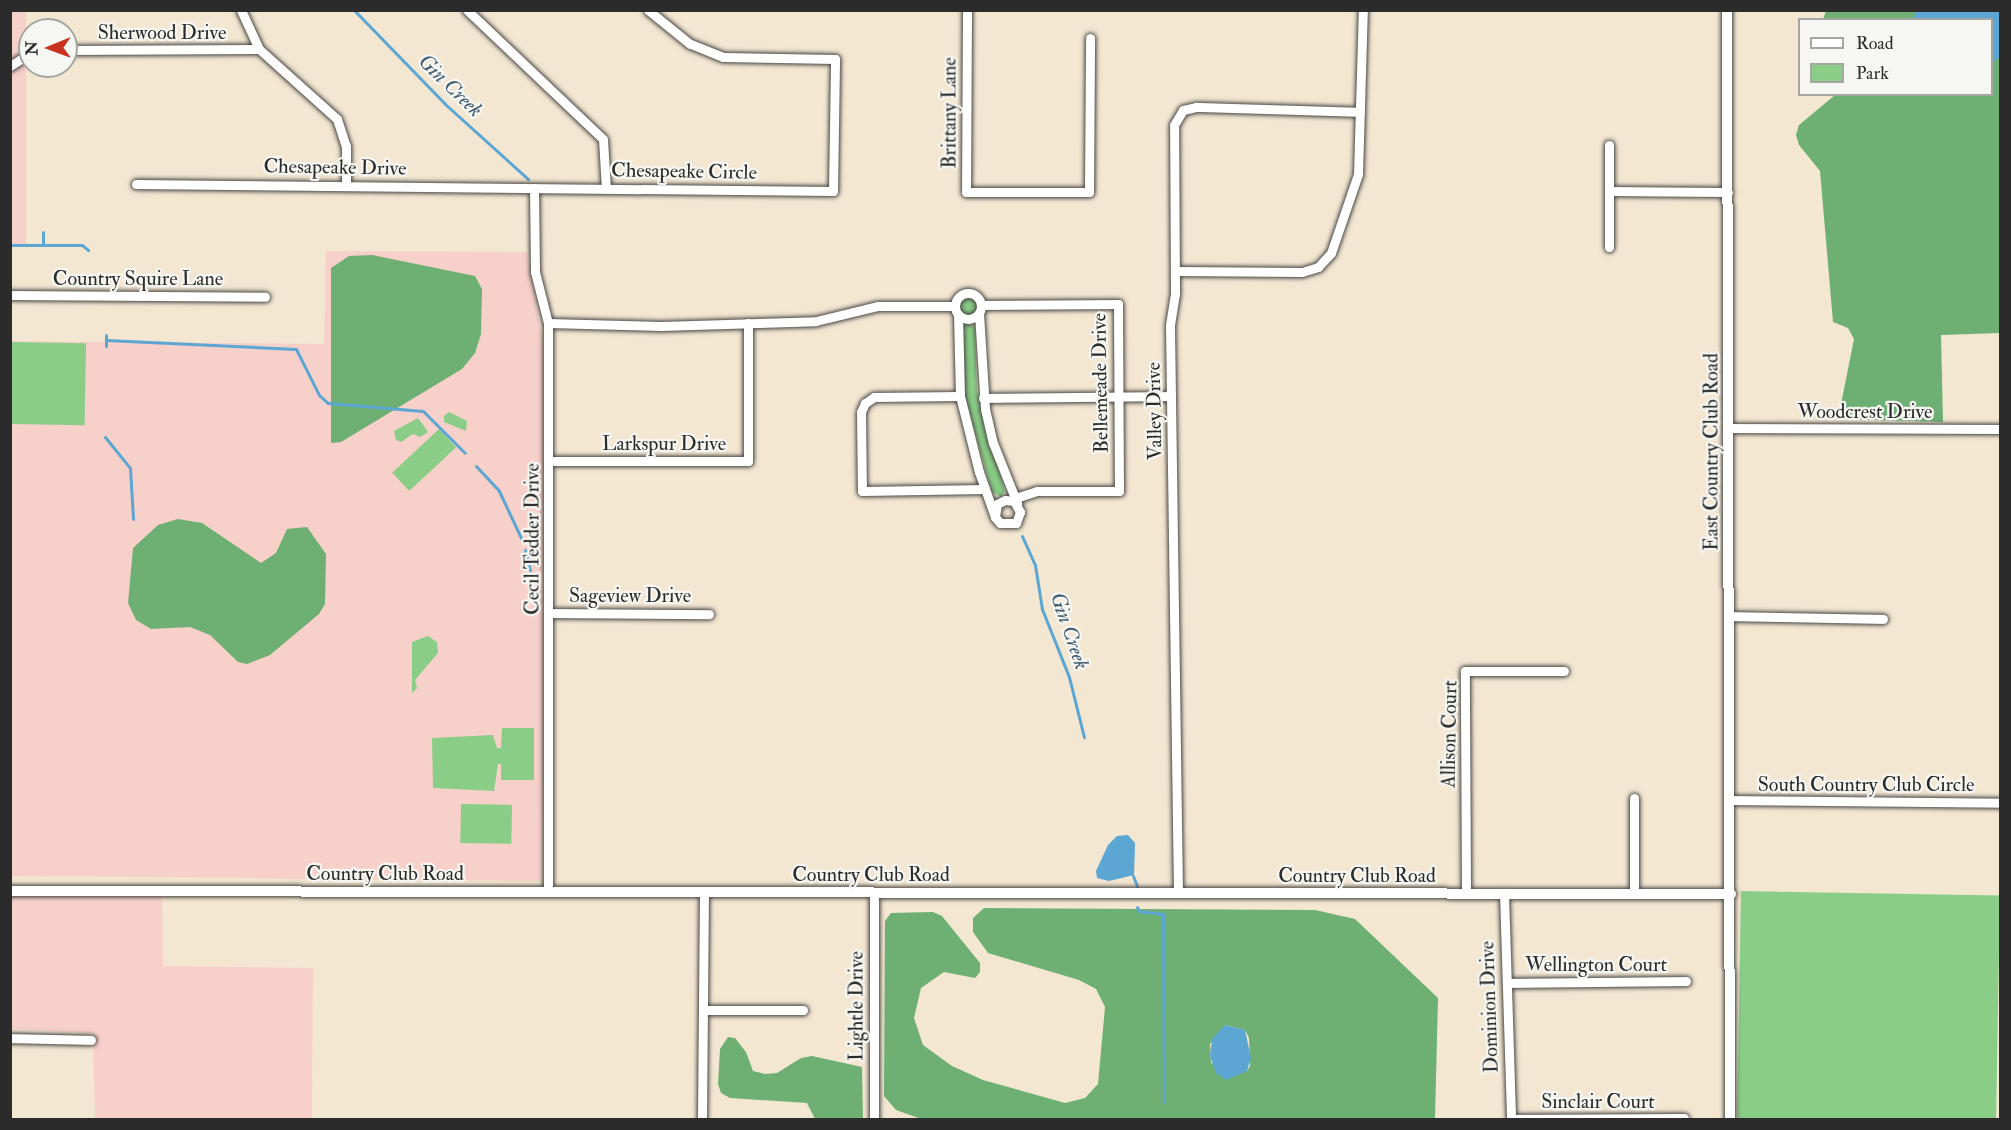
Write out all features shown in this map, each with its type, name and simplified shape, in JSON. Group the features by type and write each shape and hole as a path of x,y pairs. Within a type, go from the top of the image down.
{"street":[{"path":"241,10 259,49 337,119 346,146 346,185"},
{"path":"467,10 603,139 606,189"},
{"name":"Chesapeake Circle","path":"534,188 833,191 835,59 723,57 682,39 648,10"},
{"name":"Brittany Lane","path":"967,10 966,192 1089,192 1090,38"},
{"path":"1175,271 1302,272 1318,267 1331,253 1358,174 1363,10"},
{"name":"East Country Club Road","path":"1727,10 1731,800 1730,1119"},
{"name":"Sherwood Drive","path":"78,50 259,49"},
{"name":"Valley Drive","path":"1178,893 1170,325 1175,271 1174,125 1183,110 1196,107 1360,112"},
{"path":"1609,145 1609,247"},
{"name":"Chesapeake Drive","path":"136,184 534,188"},
{"name":"Cecil Tedder Drive","path":"534,188 535,272 548,323 550,461 548,891"},
{"path":"1609,191 1728,192"},
{"path":"966,293 978,297 980,309 983,398 993,443 1020,516 1012,525 1000,524 995,517 985,489 960,396 956,310 966,293"},
{"name":"Country Squire Lane","path":"10,295 265,297"},
{"name":"Bellemeade Drive","path":"980,309 1118,304 1119,491 1037,491 1017,503"},
{"path":"548,323 820,321 878,306 956,310 969,319 980,309"},
{"name":"Larkspur Drive","path":"550,461 748,461 748,323"},
{"path":"960,396 874,398 865,403 861,412 862,491 985,489"},
{"path":"983,398 1171,396"},
{"name":"Woodcrest Drive","path":"1729,428 2001,429"},
{"path":"995,517 998,504 1005,500 1017,503"},
{"name":"Sageview Drive","path":"550,613 709,614"},
{"path":"1730,616 1883,619"},
{"name":"Allison Court","path":"1466,893 1466,671 1564,671"},
{"path":"1634,798 1634,894"},
{"name":"South Country Club Circle","path":"1731,800 2001,803"},
{"name":"Country Club Road","path":"10,891 1731,894"},
{"path":"702,1119 704,892"},
{"name":"Lightle Drive","path":"874,892 874,1119"},
{"name":"Dominion Drive","path":"1503,893 1511,1119"},
{"name":"Wellington Court","path":"1507,983 1686,981"},
{"path":"703,1010 803,1010"},
{"path":"10,1038 91,1040"},
{"name":"Sinclair Court","path":"1511,1119 1684,1118"}],"shaded area":[{"path":"11,11 26,11 26,18 18,18 18,78 26,78 26,244 11,244"},
{"path":"326,251 527,252 543,345 546,537 542,881 11,876 11,341 324,344"},
{"path":"10,895 162,895 163,966 313,968 312,1119 95,1119 93,1033 11,1029"}],"green space":[{"path":"1826,11 2000,11 2000,333 1941,335 1943,422 1838,419 1854,339 1848,328 1833,322 1820,171 1799,145 1796,135 1799,125 1834,96 1993,96 1993,18 1823,18"},
{"path":"372,255 475,276 482,289 481,334 475,353 462,369 341,442 331,443 331,268 349,256"},
{"path":"968,297 974,300 977,306 974,312 968,315 962,312 959,306 962,300"},
{"path":"968,323 975,328 977,391 1005,491 1001,497 992,492 964,393 962,328"},
{"path":"11,342 86,343 85,425 10,424"},
{"path":"449,412 467,421 466,431 444,422 444,416"},
{"path":"418,418 428,432 420,437 413,434 401,442 396,440 394,431"},
{"path":"439,429 456,447 409,491 392,473"},
{"path":"178,519 202,523 261,563 276,553 287,529 307,527 326,554 325,604 319,614 270,655 247,664 238,662 210,635 190,627 151,629 136,620 128,603 133,548 158,525"},
{"path":"428,636 437,642 438,653 415,680 417,688 412,693 412,642"},
{"path":"502,728 534,728 534,780 501,780 501,764 498,764 494,791 433,788 432,738 493,735 497,748 501,748"},
{"path":"461,804 512,805 511,844 460,843"},
{"path":"1741,891 2000,896 1996,1120 1737,1119"},
{"path":"984,908 1315,910 1355,919 1438,998 1435,1119 924,1120 896,1110 884,1096 885,921 891,913 933,912 942,916 980,963 980,972 975,978 944,972 921,988 914,1018 923,1045 952,1066 983,1080 1065,1103 1085,1098 1098,1084 1105,1007 1096,989 1079,980 988,953 973,932 973,918","holes":["1225,1025 1245,1030 1249,1038 1250,1066 1247,1071 1211,1063 1210,1044"]},
{"path":"728,1037 735,1038 746,1052 753,1071 765,1074 777,1073 801,1058 812,1056 862,1067 863,1119 815,1119 807,1103 730,1098 721,1093 718,1084 720,1049"}],"water":[{"path":"1916,11 2000,11 2000,57 1993,62 1993,18 1913,18"},
{"path":"1128,835 1135,843 1134,875 1109,881 1097,878 1096,871 1108,845 1117,836"},
{"path":"1225,1025 1245,1030 1251,1058 1247,1071 1226,1080 1216,1073 1210,1056 1212,1039"}],"waterway":[{"name":"Gin Creek","path":"354,10 445,104 528,179"},
{"path":"43,232 43,245"},
{"path":"10,245 82,245 88,250"},
{"path":"106,335 106,346"},
{"path":"106,340 296,349 319,395 328,403 423,411 465,453"},
{"path":"105,437 130,468 133,519"},
{"path":"476,466 499,491 521,538"},
{"name":"Gin Creek","path":"1022,536 1035,565 1042,609 1069,677 1084,737"},
{"path":"525,550 530,570"},
{"path":"1133,876 1137,886"},
{"path":"1137,907 1139,911 1163,914 1164,1102"}]}
